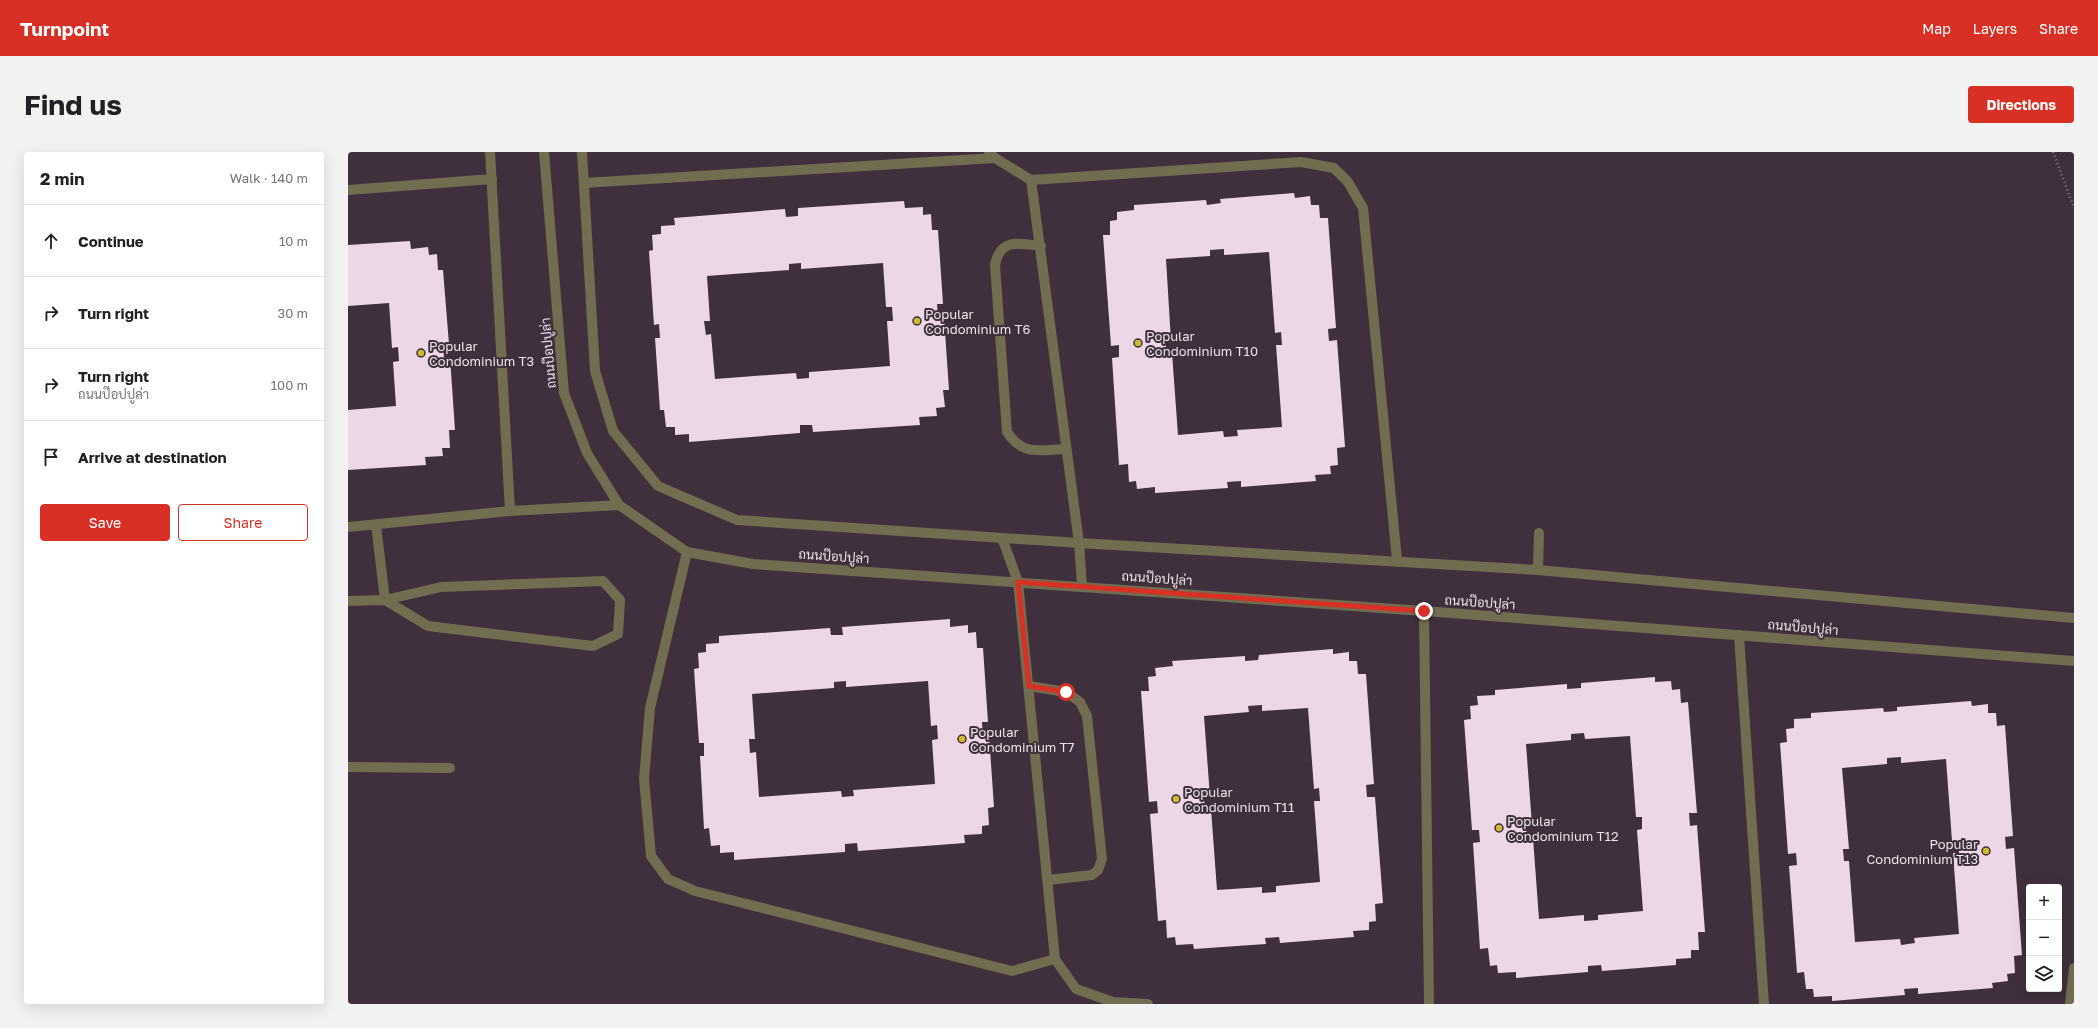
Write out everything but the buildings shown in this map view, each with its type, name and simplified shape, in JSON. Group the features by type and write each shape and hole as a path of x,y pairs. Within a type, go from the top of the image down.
{"street":[{"path":"490,152 510,511"},
{"name":"ถนนป๊อปปูล่า","path":"544,152 564,393 587,453 619,504 687,552 753,564 1424,611 2074,661"},
{"path":"582,152 595,371 613,431 658,486 737,520 1079,543 1397,560 1538,570 2074,618"},
{"path":"584,182 992,155 1031,180 1301,162 1334,168 1348,182 1363,208 1397,560"},
{"path":"348,190 492,179"},
{"path":"1031,180 1041,246 1065,449 1079,543 1082,586"},
{"path":"1041,246 1015,243 1003,247 997,254 996,260 1007,432 1014,443 1022,448 1034,450 1065,449"},
{"path":"348,527 510,511 619,504"},
{"path":"376,525 385,600"},
{"path":"1538,570 1540,533"},
{"path":"1002,538 1018,582 1055,959 1076,989 1113,1002 1148,1004"},
{"path":"687,552 650,708 644,779 651,856 668,879 695,891 1012,971 1055,959"},
{"path":"348,601 385,600 441,587 602,581 620,600 618,634 593,646 428,626 385,600"},
{"path":"1424,611 1429,1004"},
{"path":"1739,635 1764,1004"},
{"path":"1029,686 1066,692 1080,702 1087,716 1102,859 1098,870 1092,875 1048,880"},
{"path":"348,767 450,768"},
{"path":"2070,1004 2074,968"}],"path":[{"path":"2053,152 2074,208"}],"place":[{"name":"Popular Condominium T6","path":"917,321"},
{"name":"Popular Condominium T10","path":"1138,343"},
{"name":"Popular Condominium T3","path":"421,353"},
{"name":"Popular Condominium T7","path":"962,739"},
{"name":"Popular Condominium T11","path":"1176,799"},
{"name":"Popular Condominium T12","path":"1499,828"},
{"name":"Popular Condominium T13","path":"1986,851"}],"route":[{"path":"1066,692 1029,686 1018,582 1424,611"}]}
